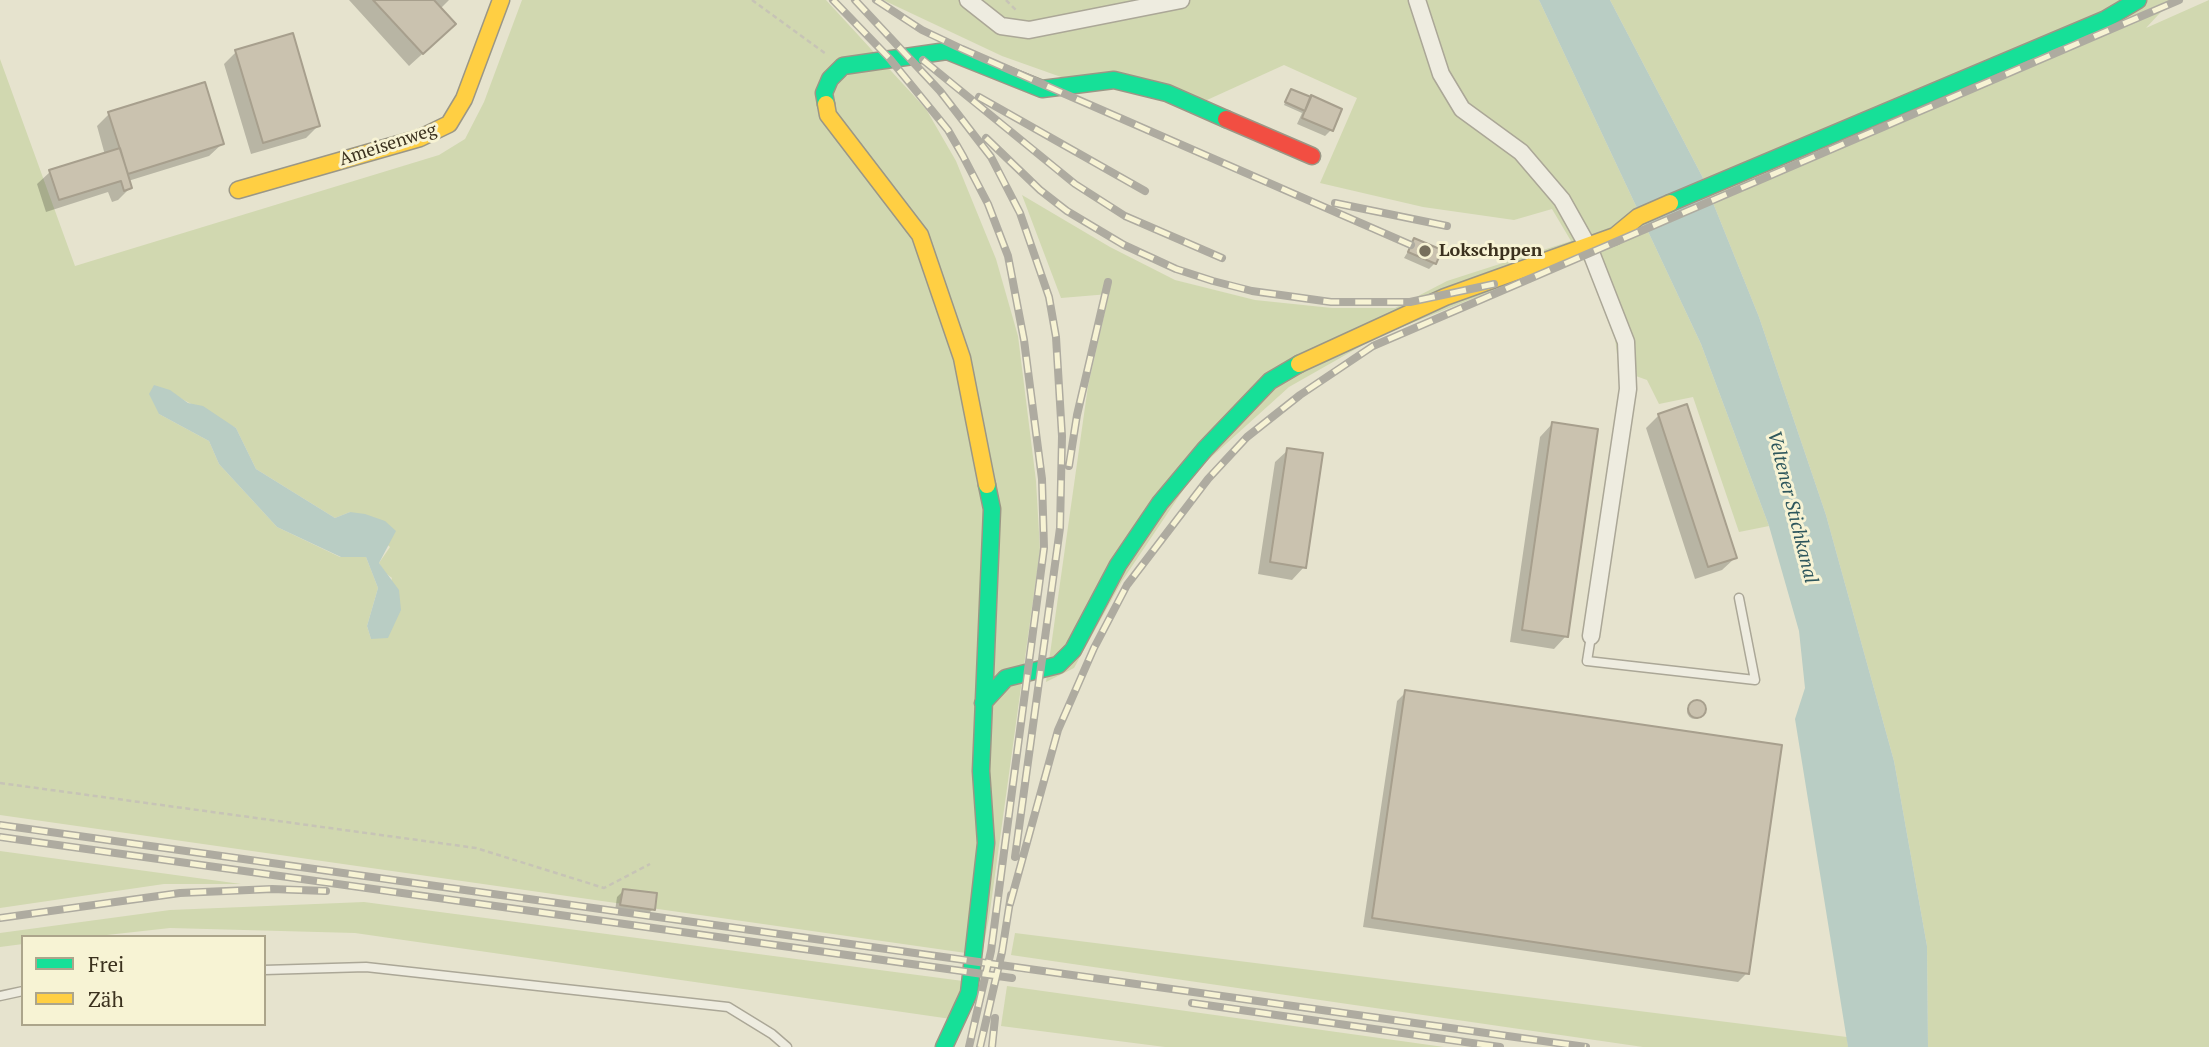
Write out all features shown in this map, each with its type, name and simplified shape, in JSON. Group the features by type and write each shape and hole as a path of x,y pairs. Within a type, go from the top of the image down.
{"street":[{"name":"Ameisenweg","path":"238,190 420,138 449,124 464,99 501,0"},
{"path":"968,0 1001,26 1029,30 1181,0"},
{"path":"1418,0 1441,74 1462,109 1521,152 1562,200 1589,247 1626,342 1628,389 1591,636"},
{"path":"983,703 1006,678 1058,665 1073,650 1118,565 1160,503 1205,449 1270,381 1319,352 1445,297 1514,270 1589,247 1615,236 1638,217 2106,19 2138,0"},
{"path":"944,1047 969,993 986,843 981,771 992,509 962,358 920,235 828,115 824,93 830,79 843,66 947,51 1042,89 1114,80 1167,93 1312,156"}],"lane":[{"path":"1591,636 1587,661 1755,680 1739,598"},
{"path":"266,970 366,967 728,1007 772,1034 787,1047"},
{"path":"0,996 21,991"}],"path":[{"path":"752,0 843,66"},
{"path":"1006,0 1023,18"},
{"path":"0,783 476,848 604,888 650,864"}],"green space":[{"path":"522,0 826,0 926,109 956,161 996,259 1018,336 1036,481 1040,550 989,918 974,995 965,1021 355,933 170,928 107,935 21,935 21,944 0,947 0,933 170,910 364,902 963,981 966,953 0,815 0,59 75,266 439,155 465,139 484,102","holes":["180,398 236,428 256,469 335,518 350,512 390,547 379,563 384,572 392,578 371,639 367,626 378,588 366,557 340,557 277,527 219,464 209,441 159,414"]},
{"path":"883,0 1539,0 1701,344 1769,526 1739,532 1693,397 1659,404 1647,380 1619,370 1615,339 1586,263 1579,256 1377,337 1289,387 1196,471 1122,581 1074,668 1046,682 1088,386 1109,294 1061,298 1022,195 1110,247 1175,280 1255,300 1332,308 1395,308 1447,281 1571,241 1552,209 1514,220 1423,207 1320,183 1357,98 1284,65 1207,100 1061,77 1002,56"},
{"path":"1610,0 2172,0 2146,28 2209,0 2209,1047 1928,1047 1927,946 1894,761 1826,515 1759,317 1703,178"},
{"path":"0,851 241,884 164,884 0,908"},
{"path":"1015,933 1847,1037 1848,1047 1643,1047 1011,955"},
{"path":"1007,986 1444,1047 1165,1047 1001,1026"}],"water":[{"name":"Veltener Stichkanal","path":"1539,0 1610,0 1703,178 1759,317 1826,515 1894,761 1927,946 1928,1047 1848,1047 1795,719 1805,688 1799,631 1769,526 1701,344"},
{"path":"154,385 170,390 188,403 203,406 236,428 256,469 335,518 350,512 365,514 385,521 396,531 379,563 399,590 401,610 388,638 371,639 367,626 378,588 366,557 341,557 277,527 219,464 209,441 159,414 149,394"}],"building":[{"path":"373,0 434,0 456,24 423,54"},
{"path":"293,33 320,126 263,143 235,50"},
{"path":"205,82 224,144 128,174 108,112"},
{"path":"1291,89 1311,97 1305,111 1285,102"},
{"path":"1311,95 1342,109 1333,131 1302,118"},
{"path":"120,148 132,188 124,191 121,181 59,200 49,170"},
{"name":"Lokschppen","path":"1414,238 1442,250 1436,264 1408,252"},
{"path":"1687,404 1737,558 1708,567 1658,414"},
{"path":"1552,422 1598,429 1568,637 1522,630"},
{"path":"1287,448 1323,453 1306,568 1270,562"},
{"path":"1405,690 1782,745 1749,974 1372,918"},
{"path":"1697,700 1703,703 1706,709 1703,715 1697,718 1691,715 1688,709 1691,703"},
{"path":"623,889 657,893 655,910 620,905"}],"railway":[{"path":"833,0 890,59 948,130 963,156 988,204 1008,256 1024,340 1042,479 1044,548 991,951 969,1047"},
{"path":"855,0 940,91 991,157 1020,213 1049,297 1056,337 1062,436 1060,528 1015,857"},
{"path":"876,0 922,30 962,49 1411,245"},
{"path":"1010,904 1058,730 1094,648 1127,585 1208,479 1247,437 1300,395 1373,346 2179,0"},
{"path":"923,60 1075,184 1125,216 1222,258"},
{"path":"979,97 1145,191"},
{"path":"986,138 1040,190 1067,211 1124,245 1176,269 1213,281 1252,291 1331,302 1410,302 1494,284"},
{"path":"1335,203 1447,226"},
{"path":"1069,466 1077,415 1108,282"},
{"path":"0,825 1586,1047"},
{"path":"0,837 1012,978"},
{"path":"0,918 180,893 272,889 326,891"},
{"path":"980,1047 1002,952 1011,895"},
{"path":"1192,1003 1500,1047"},
{"path":"992,1047 995,1018"}],"traffic: fast":[{"path":"1670,203 2106,19 2138,0"},
{"path":"826,104 824,93 830,79 843,66 947,51 1042,89 1114,80 1167,93 1226,119"},
{"path":"983,703 1006,678 1058,665 1073,650 1118,565 1160,503 1205,449 1270,381 1299,364"},
{"path":"944,1047 969,993 986,843 981,771 992,509 987,485"}],"traffic: slow":[{"path":"238,190 420,138 449,124 464,99 501,0"},
{"path":"826,104 828,115 920,235 962,358 987,485"},
{"path":"1299,364 1445,297 1615,236 1638,217 1670,203"}],"traffic: jam":[{"path":"1226,119 1312,156"}],"place":[{"name":"Lokschppen","path":"1425,251"}]}
